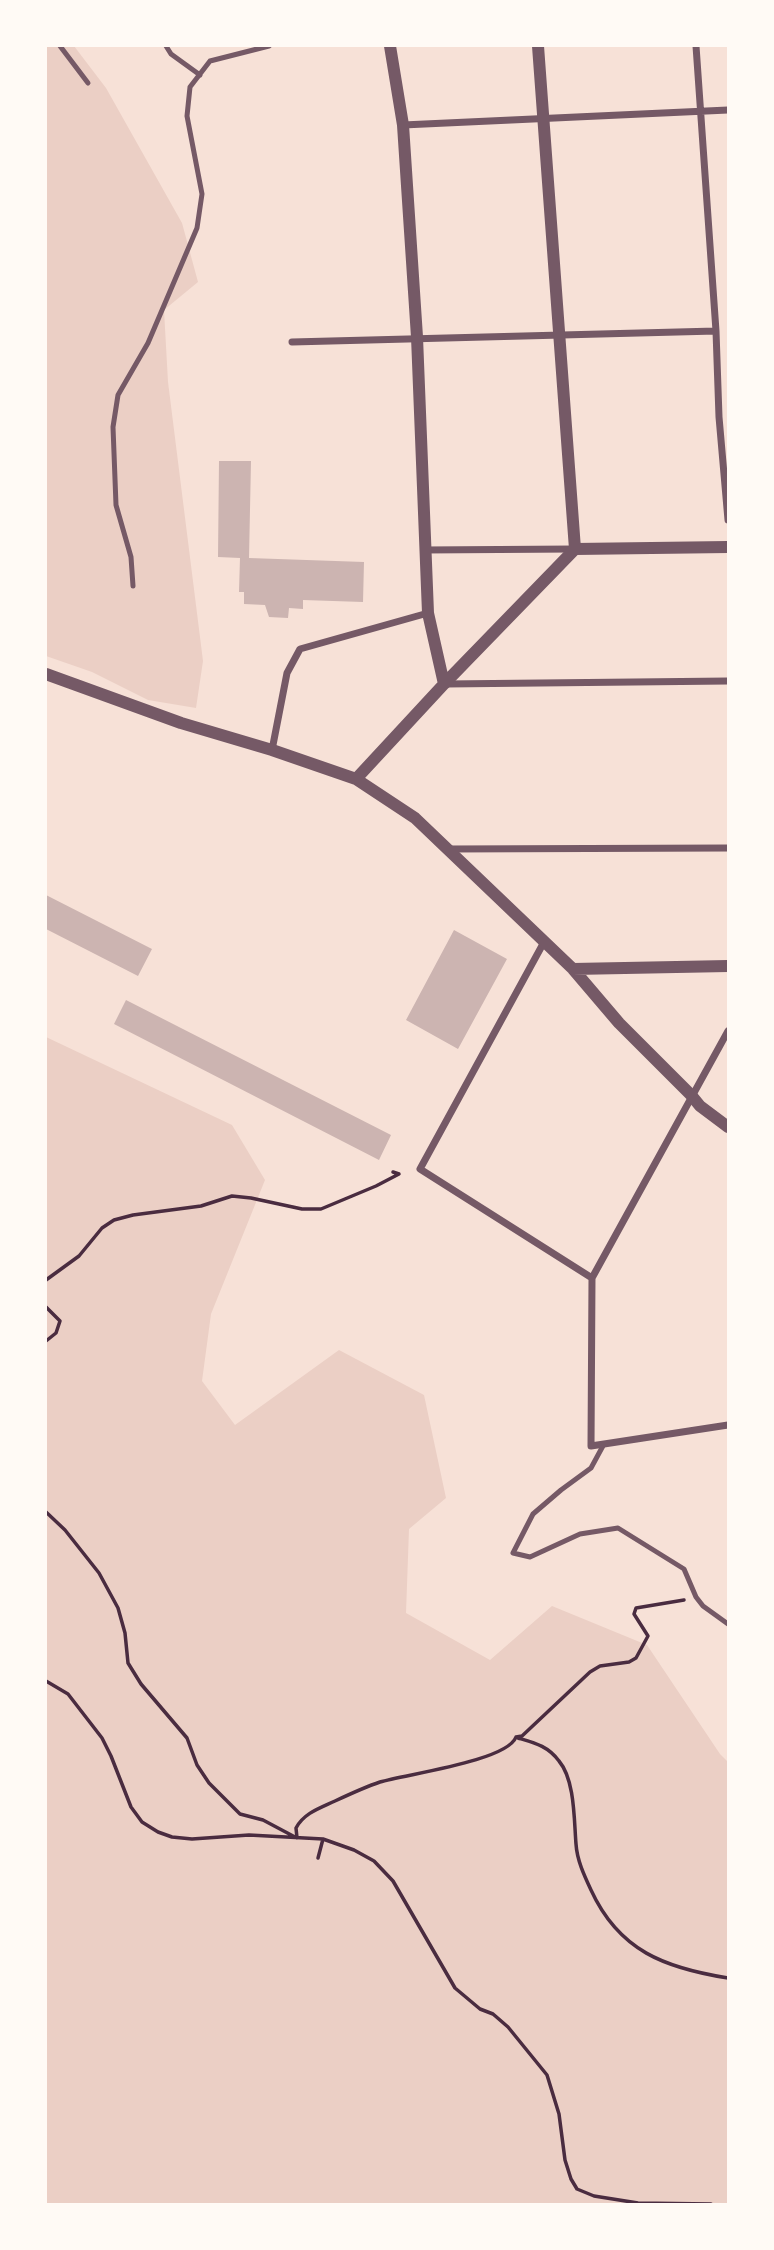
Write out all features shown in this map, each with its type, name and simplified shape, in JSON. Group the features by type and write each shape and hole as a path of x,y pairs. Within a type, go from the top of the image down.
{"street":[{"path":"390,46 403,125 417,337 428,613 444,684"},
{"path":"356,779 575,549 538,46"},
{"path":"696,46 716,331 719,417 729,520"},
{"path":"403,125 729,110"},
{"path":"292,342 716,331"},
{"path":"719,417 729,417"},
{"path":"424,550 729,547"},
{"path":"272,750 287,673 300,649 428,613"},
{"path":"46,674 181,723 356,779 415,818 573,970 619,1023 700,1106 729,1127"},
{"path":"444,684 729,681"},
{"path":"448,849 729,848"},
{"path":"544,942 420,1169 592,1278"},
{"path":"573,970 729,966"},
{"path":"729,1031 691,1095 592,1278 591,1446 729,1425"}],"lane":[{"path":"60,46 88,83"},
{"path":"166,46 171,54 200,75"},
{"path":"133,586 131,557 116,505 113,427 118,395 148,343 197,228 202,194 187,116 190,87 210,61 269,46"},
{"path":"604,1444 591,1468 533,1514 513,1553 530,1557 580,1534 618,1528 684,1569 696,1597 703,1606 729,1625"}],"path":[{"path":"46,1280 79,1256 102,1228 114,1220 201,1206 232,1196 302,1209 321,1209 399,1174 393,1172"},
{"path":"46,1307 60,1321 56,1333 46,1341"},
{"path":"46,1512 65,1530 99,1573 118,1608 125,1633 128,1663 141,1684 187,1738 197,1765 209,1783 240,1814 263,1821 297,1838"},
{"path":"516,1737 523,1736 590,1672 600,1666 629,1662 636,1658 648,1636 634,1614 636,1608 696,1597"},
{"path":"46,1681 68,1694 102,1738 131,1807 142,1822 172,1837 192,1839 248,1835 323,1839 354,1850 383,1868 455,1988 508,2027 541,2065 553,2090 565,2160 577,2189 594,2196 638,2203 711,2204"},
{"path":"297,1838 296,1828 300,1821 317,1809 380,1782 497,1753 513,1744 516,1737"},
{"path":"516,1737 546,1747 561,1763 572,1794 577,1856 601,1913 624,1940 646,1954 729,1978"},
{"path":"318,1858 323,1839"}],"shaded area":[{"path":"46,46 74,46 106,88 182,223 198,282 164,310 168,382 203,661 196,708 148,700 92,672 46,656"},
{"path":"46,1037 232,1125 265,1180 211,1314 202,1381 235,1425 339,1350 424,1395 446,1498 409,1529 406,1613 490,1660 552,1606 647,1645 728,1762 728,2204 46,2204"}],"building":[{"path":"219,461 251,461 249,558 364,562 363,602 303,600 303,609 289,608 288,618 269,617 265,605 244,604 244,592 239,592 240,558 218,557"},
{"path":"46,895 152,949 138,976 46,929"},
{"path":"454,930 507,959 458,1049 406,1020"},
{"path":"126,1000 391,1135 379,1160 114,1024"}]}
